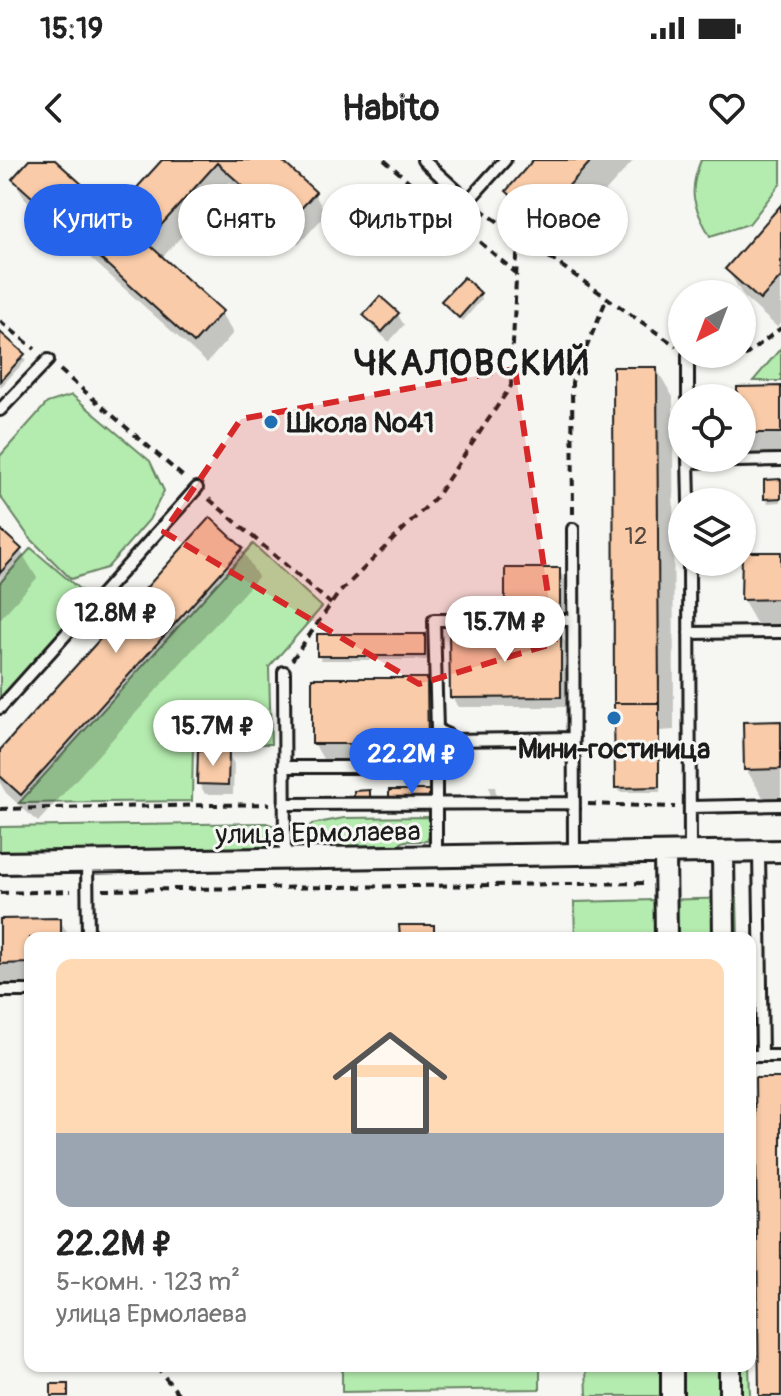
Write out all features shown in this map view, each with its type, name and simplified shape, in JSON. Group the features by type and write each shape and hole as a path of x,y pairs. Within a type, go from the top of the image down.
{"street":[{"name":"улица Ермолаева","path":"0,863 781,851"},
{"path":"723,852 724,932"},
{"path":"665,853 666,932"},
{"path":"672,1372 672,1396"},
{"path":"730,1372 730,1396"}],"lane":[{"path":"423,160 449,184"},
{"path":"481,187 505,160"},
{"path":"0,410 48,360"},
{"path":"756,460 781,460"},
{"path":"0,708 197,488"},
{"path":"573,529 574,855"},
{"path":"689,576 690,853"},
{"path":"436,858 436,755 449,754 451,740 437,730 434,620 573,620"},
{"path":"689,633 781,632"},
{"path":"284,672 285,861"},
{"path":"451,740 574,738"},
{"path":"284,767 436,767"},
{"path":"284,804 574,803"},
{"path":"690,807 781,805"},
{"path":"759,852 762,1056"},
{"path":"87,863 88,932"},
{"path":"0,991 24,991"},
{"path":"756,1056 781,1056"}],"path":[{"path":"384,160 516,273"},
{"path":"284,672 338,594 436,497 511,386 517,256"},
{"path":"547,256 668,341"},
{"path":"573,529 572,382 607,298"},
{"path":"0,321 331,604"},
{"path":"756,347 781,328"},
{"path":"574,803 690,807"},
{"path":"0,809 284,804"},
{"path":"0,893 567,884"},
{"path":"161,1372 180,1396"}],"highlighted area":[{"path":"515,369 555,643 419,684 164,532 241,419"}],"green space":[{"path":"701,160 781,160 781,183 749,224 710,236 694,200 694,182"},
{"path":"781,348 781,381 753,381"},
{"path":"72,395 150,461 164,491 149,520 107,568 71,579 29,537 0,496 0,456 47,403"},
{"path":"253,544 322,607 269,667 271,744 193,743 192,801 19,803"},
{"path":"31,548 91,599 0,701 0,583"},
{"path":"429,817 431,831 427,841 405,841 386,851 303,848 299,836 312,824 344,818"},
{"path":"266,823 280,828 280,846 272,853 0,855 0,827"},
{"path":"737,898 738,932 575,932 574,902"},
{"path":"342,1372 540,1372 540,1389 342,1392"},
{"path":"586,1372 749,1372 750,1396 587,1396"}],"building":[{"path":"29,160 55,160 82,184 24,184 24,190 12,179"},
{"path":"162,160 281,160 316,192 305,204 305,184 240,184 217,163 198,184 178,184 178,206 162,224 162,184 140,184"},
{"path":"533,160 592,160 570,184 512,184"},
{"path":"781,205 781,277 760,300 756,296 756,280 737,280 725,269"},
{"path":"97,256 162,256 223,311 194,343"},
{"path":"464,277 481,293 459,318 441,301"},
{"path":"380,296 399,313 382,332 363,315"},
{"path":"0,332 25,354 0,381"},
{"path":"613,367 657,367 659,703 614,703"},
{"path":"781,386 781,433 756,433 756,387"},
{"path":"781,479 781,498 764,499 764,480"},
{"path":"210,517 243,548 21,795 0,776 0,750"},
{"path":"0,529 22,549 0,573"},
{"path":"756,552 781,552 781,599 741,600 742,576 756,576"},
{"path":"505,568 560,568 560,613 505,614"},
{"path":"449,630 561,630 561,697 450,698"},
{"path":"317,634 425,634 425,656 317,656"},
{"path":"312,678 427,678 428,744 312,744"},
{"path":"614,703 659,703 659,787 615,788"},
{"path":"781,721 781,769 744,770 743,722"},
{"path":"435,735 446,735 446,749 435,750"},
{"path":"198,750 229,751 228,785 197,784"},
{"path":"370,790 370,802 354,802 354,791"},
{"path":"389,790 435,790 435,803 389,802"},
{"path":"61,918 61,932 24,932 24,963 0,964 0,919"},
{"path":"399,925 434,925 434,932 400,932"},
{"path":"756,1078 781,1078 781,1396 759,1396"},
{"path":"51,1384 68,1384 68,1396 51,1396"}],"place":[{"name":"Школа №41","path":"271,422"},
{"name":"Мини-гостиница","path":"614,718"}],"district":[{"name":"ЧКАЛОВСКИЙ","path":"472,362"}]}
